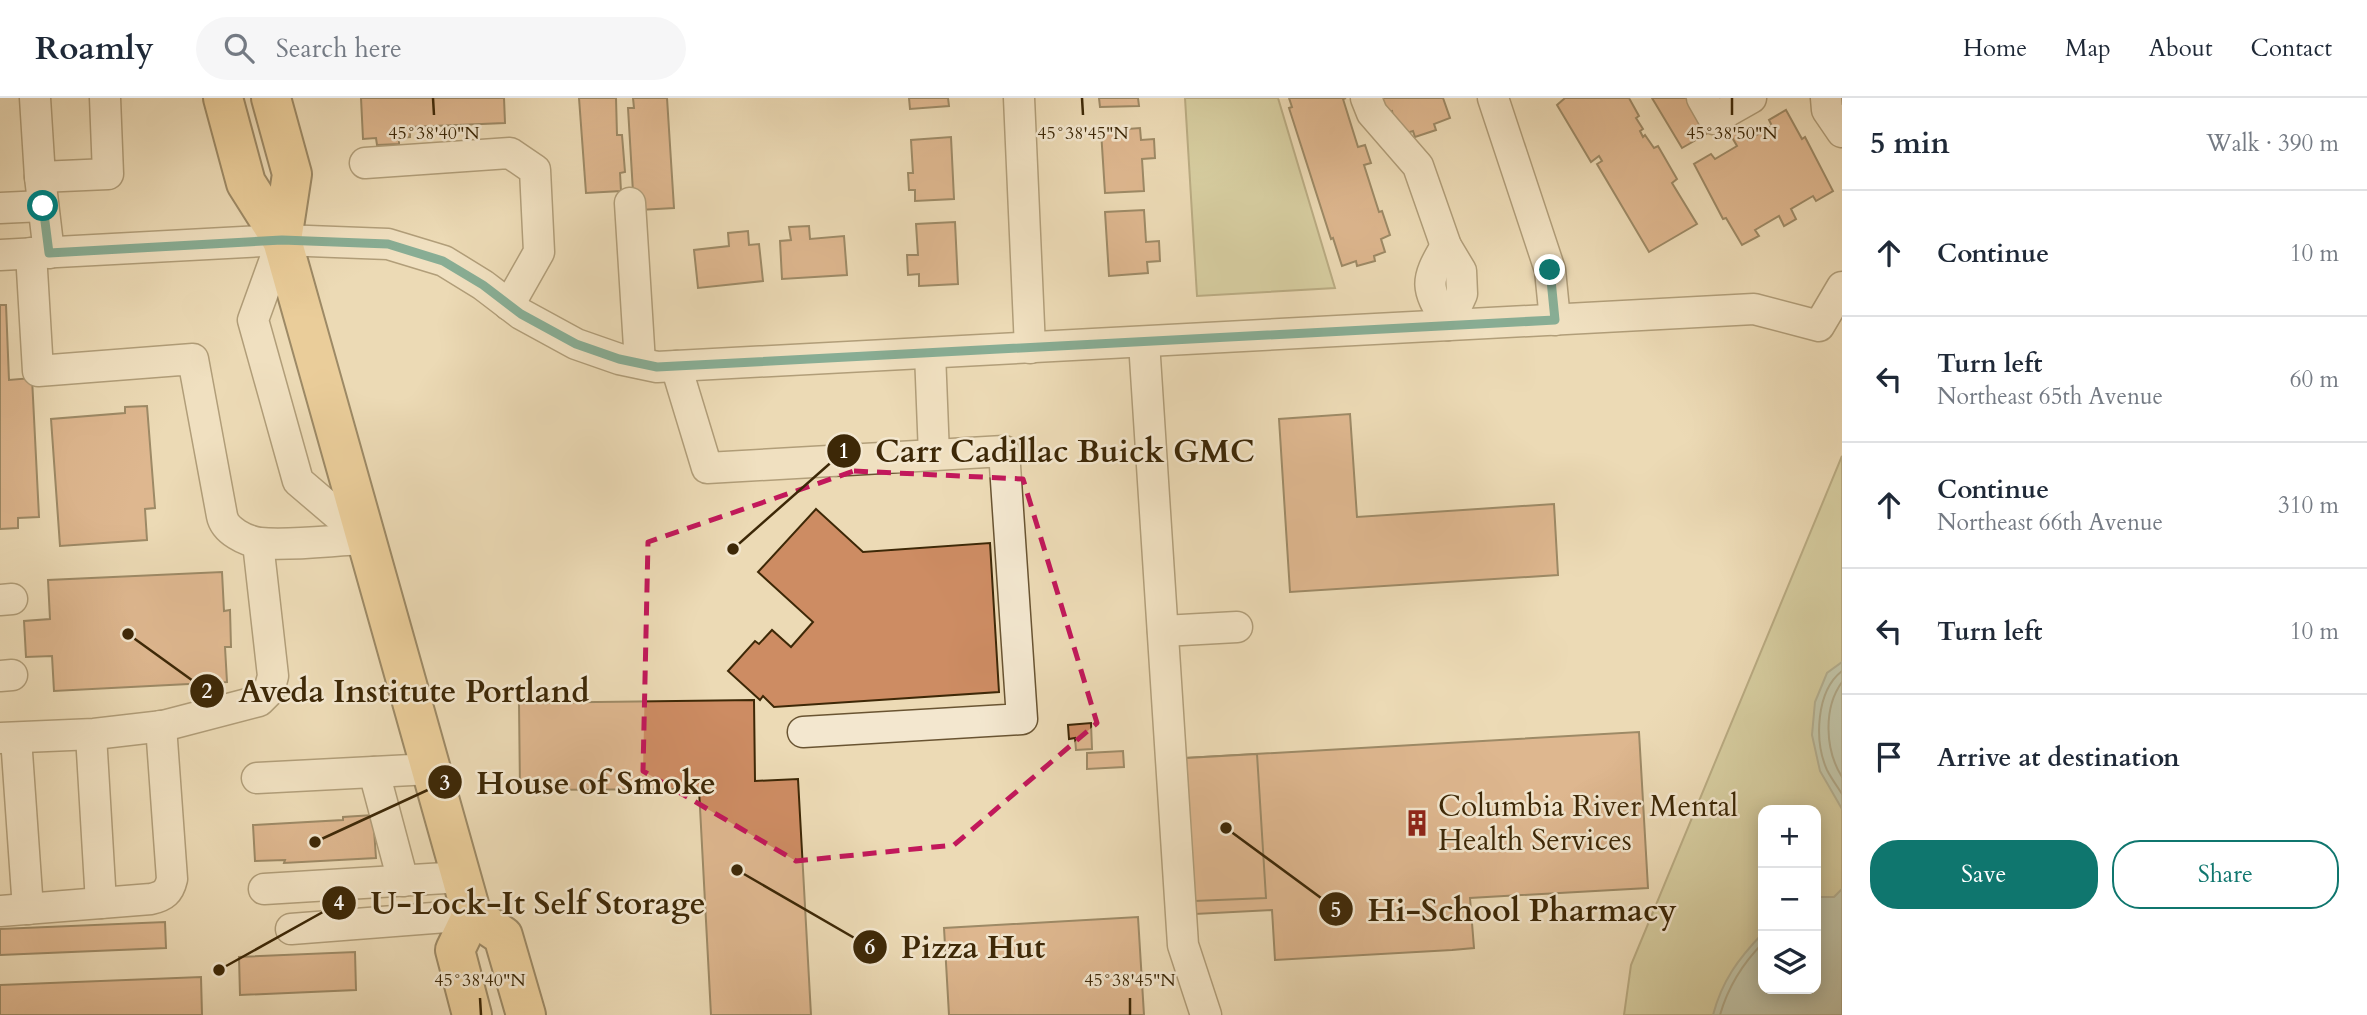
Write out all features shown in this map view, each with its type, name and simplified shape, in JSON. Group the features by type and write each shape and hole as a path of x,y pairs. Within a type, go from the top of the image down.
{"main road":[{"path":"223,98 246,183 282,240 462,877 472,915 455,950 472,1015"},
{"path":"271,98 292,174 282,240"},
{"path":"472,915 503,936 526,1015"}],"street":[{"path":"35,98 43,206 38,371 193,359 223,522 234,533 258,543 366,539"},
{"path":"40,177 108,174 105,98"},
{"path":"1019,98 1030,348"},
{"path":"1366,98 1372,113 1418,166 1446,246 1461,271 1462,294 1448,326"},
{"path":"1493,98 1550,270 1555,320"},
{"path":"1702,98 1714,119 1751,98"},
{"path":"1826,98 1827,110 1842,132"},
{"path":"365,163 510,153 535,170 539,252 509,305"},
{"path":"630,203 640,363"},
{"path":"0,208 43,206"},
{"path":"0,255 282,240 388,244 443,261 521,314 576,344 619,359 657,367 1754,309 1819,326 1842,287"},
{"path":"1144,342 1183,946 1206,1015"},
{"path":"930,353 934,455"},
{"path":"676,366 707,468 1003,451 1022,719 803,732"},
{"path":"161,726 171,886 162,897 14,910 8,738 91,735 161,726 259,701 269,691 272,668 258,543"},
{"path":"1163,631 1237,627"},
{"path":"91,735 101,903"},
{"path":"257,778 431,769"},
{"path":"374,772 403,881"},
{"path":"264,889 462,877"},
{"path":"291,929 472,915"}],"highlighted area":[{"path":"854,471 1023,479 1097,723 954,845 796,861 643,771 648,542"}],"green space":[{"path":"1185,98 1278,98 1335,288 1197,296"},
{"path":"1842,456 1842,1015 1624,1015 1631,965"}],"water":[{"path":"1842,662 1842,809 1820,771 1812,735 1815,702 1827,673"},
{"path":"1842,889 1842,1015 1713,1015 1732,971 1758,939 1758,994 1821,994 1821,897 1834,897"}],"building":[{"path":"361,98 504,98 505,123 410,127 410,137 399,138 399,144 377,145 376,138 363,139"},
{"path":"579,98 616,98 617,135 622,135 625,172 620,173 621,191 586,193"},
{"path":"633,98 667,98 674,208 639,210 633,192 628,108 634,108"},
{"path":"909,98 948,98 949,106 910,109"},
{"path":"1099,98 1138,98 1139,106 1100,107"},
{"path":"1289,98 1346,98 1343,99 1358,147 1365,145 1371,163 1364,165 1379,212 1382,211 1390,235 1381,239 1385,252 1374,256 1375,261 1357,266 1356,261 1342,266 1289,108 1292,107"},
{"path":"1380,98 1443,98 1450,118 1434,124 1436,130 1415,137 1413,131 1397,136 1392,111 1385,113"},
{"path":"1565,98 1629,98 1639,116 1636,118 1643,129 1640,131 1643,137 1645,135 1654,148 1658,146 1677,179 1672,183 1697,224 1649,252 1597,164 1602,161 1599,156 1591,162 1557,105"},
{"path":"1652,98 1687,98 1708,133 1682,148"},
{"path":"1786,110 1802,139 1805,137 1833,191 1816,201 1813,196 1791,209 1796,219 1784,226 1779,216 1755,230 1759,236 1742,245 1726,218 1723,219 1694,164 1711,154 1715,159 1737,146 1730,134 1741,128 1748,140 1772,126 1769,120"},
{"path":"1140,128 1141,140 1154,139 1155,158 1142,159 1144,191 1105,193 1101,131"},
{"path":"951,137 954,199 915,201 915,190 909,190 908,173 913,173 911,140"},
{"path":"1144,210 1146,242 1159,241 1160,261 1147,262 1148,273 1109,276 1105,212"},
{"path":"955,222 958,284 919,286 919,274 908,275 907,255 918,255 916,224"},
{"path":"809,226 810,239 844,236 847,275 782,279 780,241 791,240 789,227"},
{"path":"748,231 749,245 759,244 763,281 698,288 694,250 729,246 728,233"},
{"path":"0,305 6,305 9,380 32,378 39,517 18,518 18,528 0,529"},
{"path":"147,406 155,508 145,509 147,540 60,546 51,419 125,413 125,407"},
{"path":"1350,414 1357,517 1554,504 1558,575 1290,592 1279,419"},
{"path":"816,509 863,552 990,543 999,692 774,707 763,696 760,700 728,671 755,641 759,644 772,630 791,647 813,622 758,572"},
{"path":"222,572 224,611 230,610 231,647 225,647 227,682 54,691 52,656 26,657 24,621 50,619 48,580"},
{"path":"754,700 755,781 798,779 811,1015 711,1015 699,789 520,790 519,703"},
{"path":"1091,723 1092,749 1076,750 1075,738 1069,739 1068,725"},
{"name":"Columbia River Mental Health Services","path":"1639,732 1648,888 1470,898 1474,948 1452,950 1275,960 1272,910 1195,914 1186,758"},
{"path":"1123,751 1124,767 1087,769 1087,753"},
{"path":"1257,754 1266,898 1194,901 1186,758"},
{"path":"373,815 376,858 284,863 285,860 255,861 253,825 343,820 343,817"},
{"path":"1138,917 1144,1015 949,1015 944,928"},
{"path":"165,922 166,948 0,955 0,929"},
{"path":"355,952 356,990 240,995 239,957"},
{"path":"201,977 202,1015 0,1015 0,985"}],"place":[{"name":"Carr Cadillac Buick GMC","path":"733,549"},
{"name":"Aveda Institute Portland","path":"128,634"},
{"name":"Columbia River Mental Health Services","path":"1417,823"},
{"name":"Hi-School Pharmacy","path":"1226,828"},
{"name":"House of Smoke","path":"315,842"},
{"name":"Pizza Hut","path":"737,870"},
{"name":"U-Lock-It Self Storage","path":"219,970"}],"route":[{"path":"43,206 49,253 282,240 388,244 443,261 483,285 521,314 576,344 619,359 657,367 1555,320 1550,270"}]}
